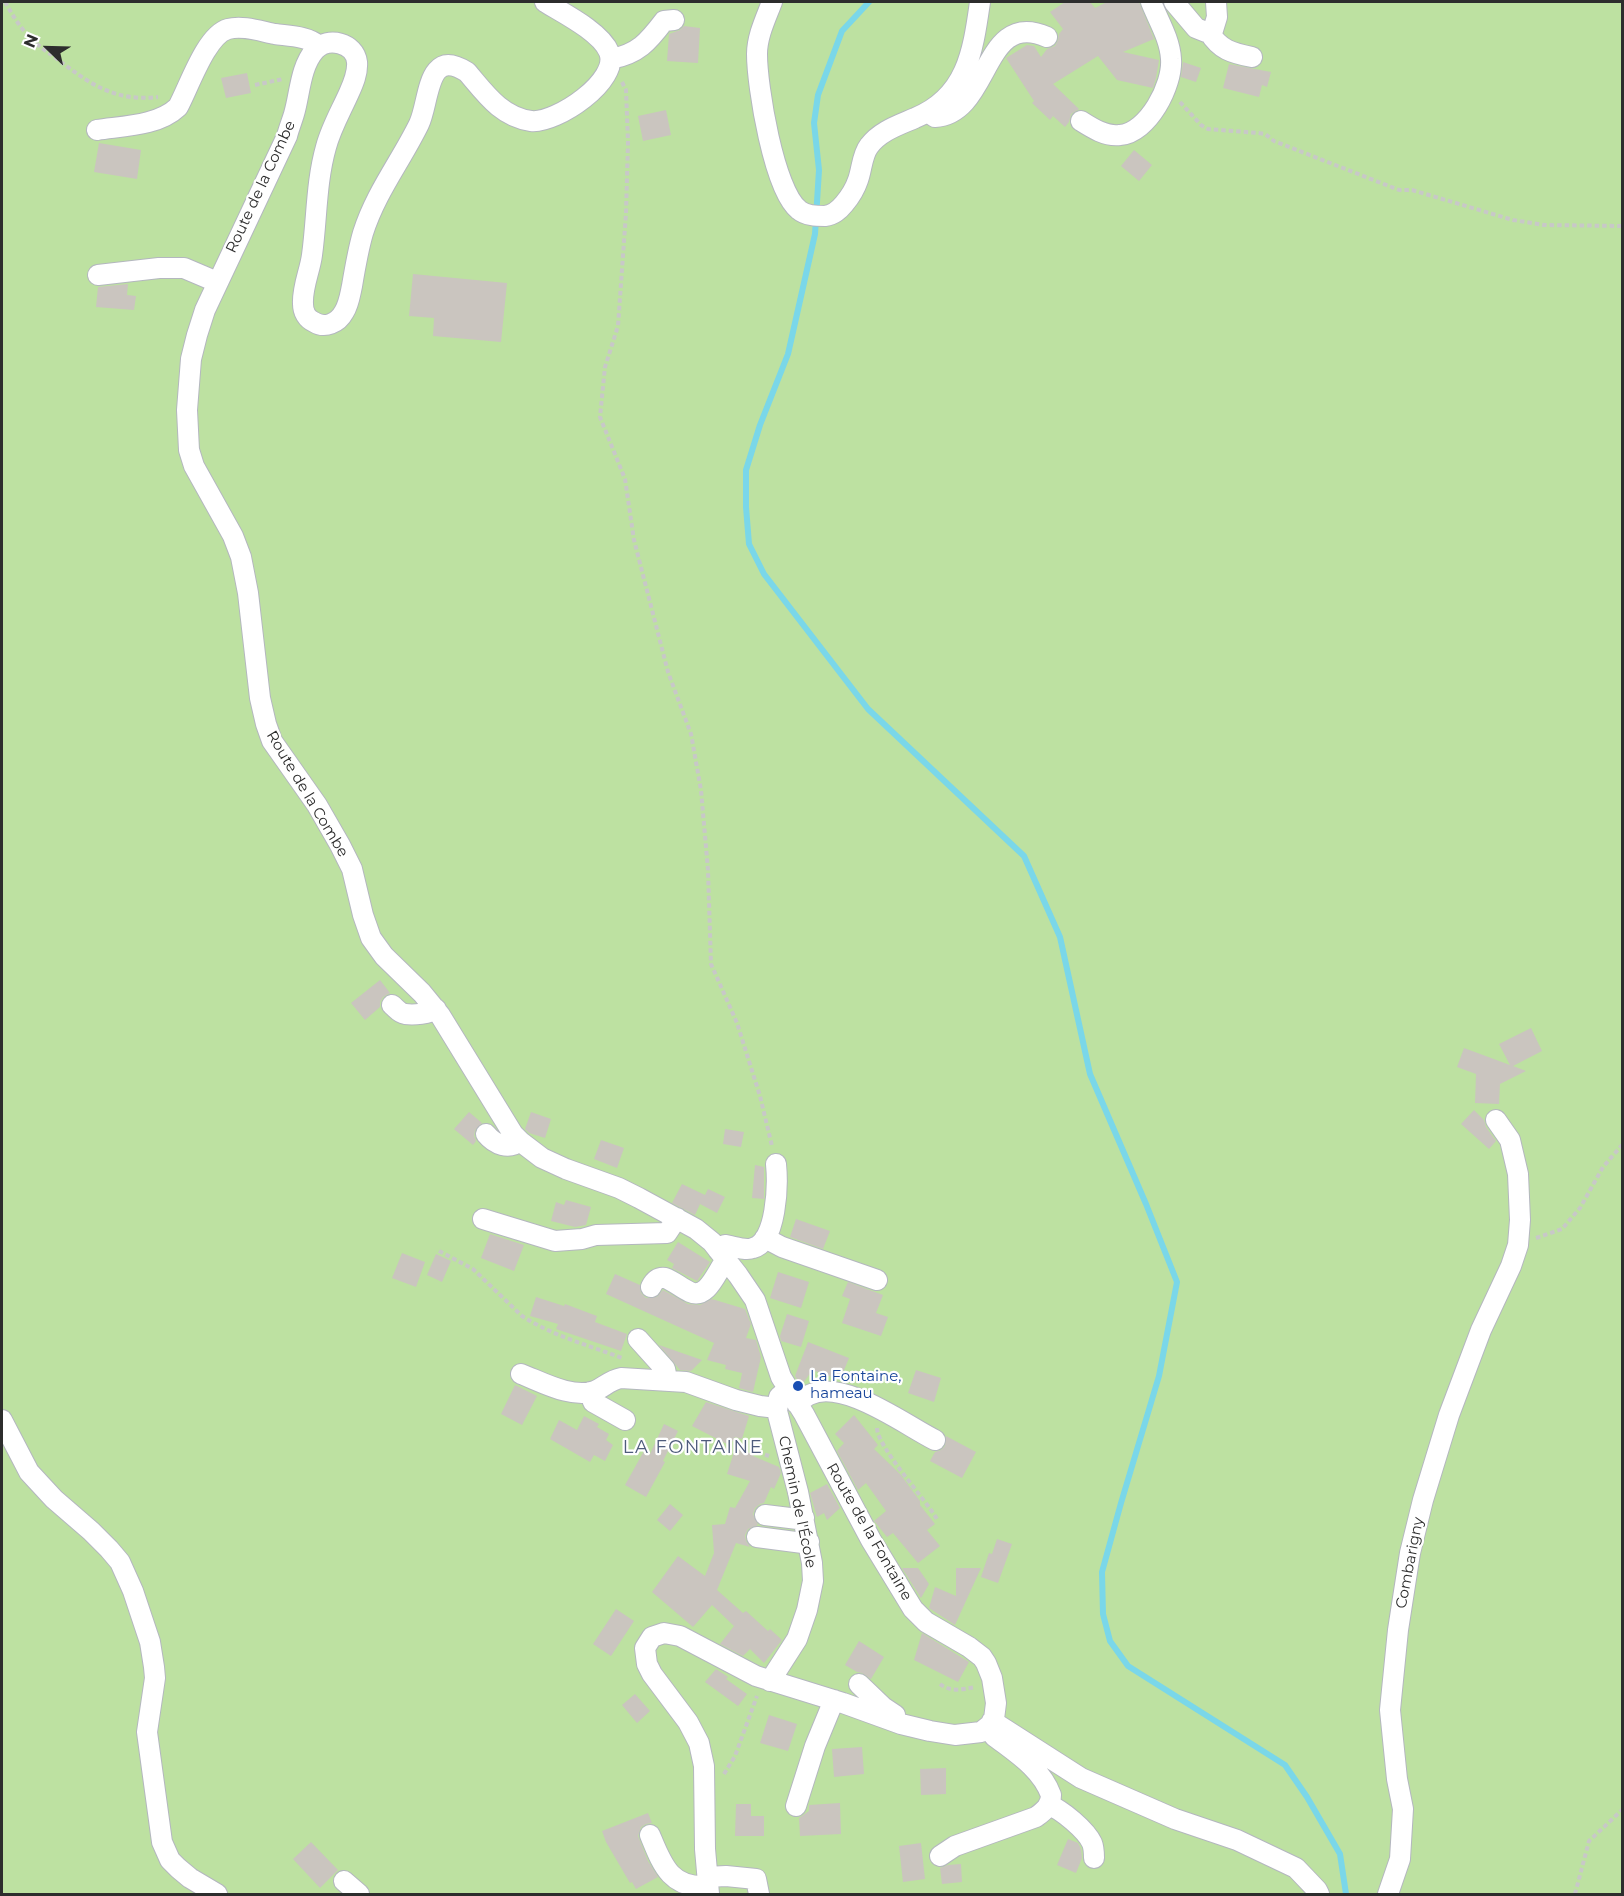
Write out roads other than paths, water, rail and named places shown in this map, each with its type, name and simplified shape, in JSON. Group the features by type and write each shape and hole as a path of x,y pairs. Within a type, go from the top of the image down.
{"street":[{"path":"97,130 150,121 173,111 178,107 214,39 226,29 238,28 265,32 308,40 319,46 332,42 346,46 354,52 357,66 351,88 325,148 312,255 303,297 303,309 308,318 315,323 325,325 338,321 347,307 363,233 373,207 417,126 424,110 431,79 440,67 449,64 457,67 466,72 490,100 502,109 517,117 538,121 553,117 585,97 603,80 610,64 604,43 545,2"},
{"path":"772,2 757,46 762,104 769,141 786,192 798,210 817,215 838,211 854,189 870,144 886,131 928,112 945,101 960,81 969,60 980,2"},
{"path":"1081,121 1110,135 1126,134 1133,131 1147,118 1163,95 1171,70 1171,53 1151,2"},
{"path":"1174,2 1196,28 1209,32 1216,24 1216,2"},
{"path":"610,64 628,56 642,46 664,21 674,20"},
{"path":"928,112 938,118 951,114 961,107 975,89 996,49 1012,35 1031,32 1047,37"},
{"path":"1209,32 1223,48 1252,57"},
{"name":"Route de la Combe","path":"319,46 307,63 287,136 217,282 200,325 191,359 187,410 189,450 196,472 239,550 248,593 260,699 268,733 340,845 351,869 368,931"},
{"path":"98,275 159,268 184,268 217,282"},
{"name":"Route de la Fontaine","path":"368,931 384,956 436,1009 504,1122 520,1141 555,1164 619,1188 677,1218 704,1236 722,1255 755,1300 776,1365 871,1539 913,1609 926,1622 982,1657 990,1671 996,1703 989,1725"},
{"path":"392,1005 405,1014 430,1012 436,1009"},
{"name":"Combarigny","path":"1388,1894 1400,1859 1403,1809 1397,1779 1390,1710 1398,1630 1410,1553 1423,1500 1449,1415 1481,1330 1511,1266 1518,1245 1520,1220 1518,1174 1510,1140 1496,1120"},
{"path":"486,1134 495,1142 508,1147 520,1141"},
{"path":"651,1287 660,1277 693,1293 701,1293 720,1266 725,1245 756,1248 770,1228 775,1208 776,1164"},
{"path":"483,1219 555,1241 582,1239 596,1235 667,1233 677,1218"},
{"path":"765,1238 782,1247 877,1280"},
{"path":"638,1339 666,1369 666,1374"},
{"path":"521,1374 570,1392 590,1392 614,1379 621,1378 678,1380 736,1400 777,1408 779,1397 834,1392 882,1410 935,1440"},
{"path":"590,1392 593,1402 625,1420"},
{"name":"Chemin de l'École","path":"768,1680 793,1647 807,1610 813,1581 804,1518 777,1408"},
{"path":"2,1420 29,1472 120,1562 133,1591 150,1642 154,1666 155,1678 147,1732 162,1842 170,1860 178,1868 217,1894"},
{"path":"765,1515 804,1518"},
{"path":"757,1537 808,1542"},
{"path":"708,1886 704,1766 694,1732 647,1664 645,1648 657,1634 680,1636 743,1670 895,1722 955,1735 975,1734 989,1725"},
{"path":"859,1684 895,1715 895,1722"},
{"path":"796,1806 815,1746 834,1700"},
{"path":"940,1856 955,1846 1036,1817 1049,1804 1052,1795 1043,1777 989,1725"},
{"path":"989,1725 1081,1778 1175,1819 1237,1840 1296,1868 1319,1894"},
{"path":"1049,1804 1067,1815 1089,1839 1094,1857"},
{"path":"650,1835 664,1867 670,1874 687,1884 699,1887 708,1886 726,1876 756,1879 759,1894"},
{"path":"344,1881 359,1894"}],"waterway":[{"path":"869,2 842,31 818,95 814,123 819,170 815,234 788,354 760,425 746,470 749,544 764,574 868,709 1024,856 1060,937 1090,1074 1177,1282 1159,1376 1102,1572 1103,1614 1110,1641 1128,1666 1285,1765 1307,1797 1340,1854 1346,1894"}],"place":[{"name":"La Fontaine, hameau","path":"798,1386"}],"district":[{"name":"LA FONTAINE","path":"693,1448"}]}
